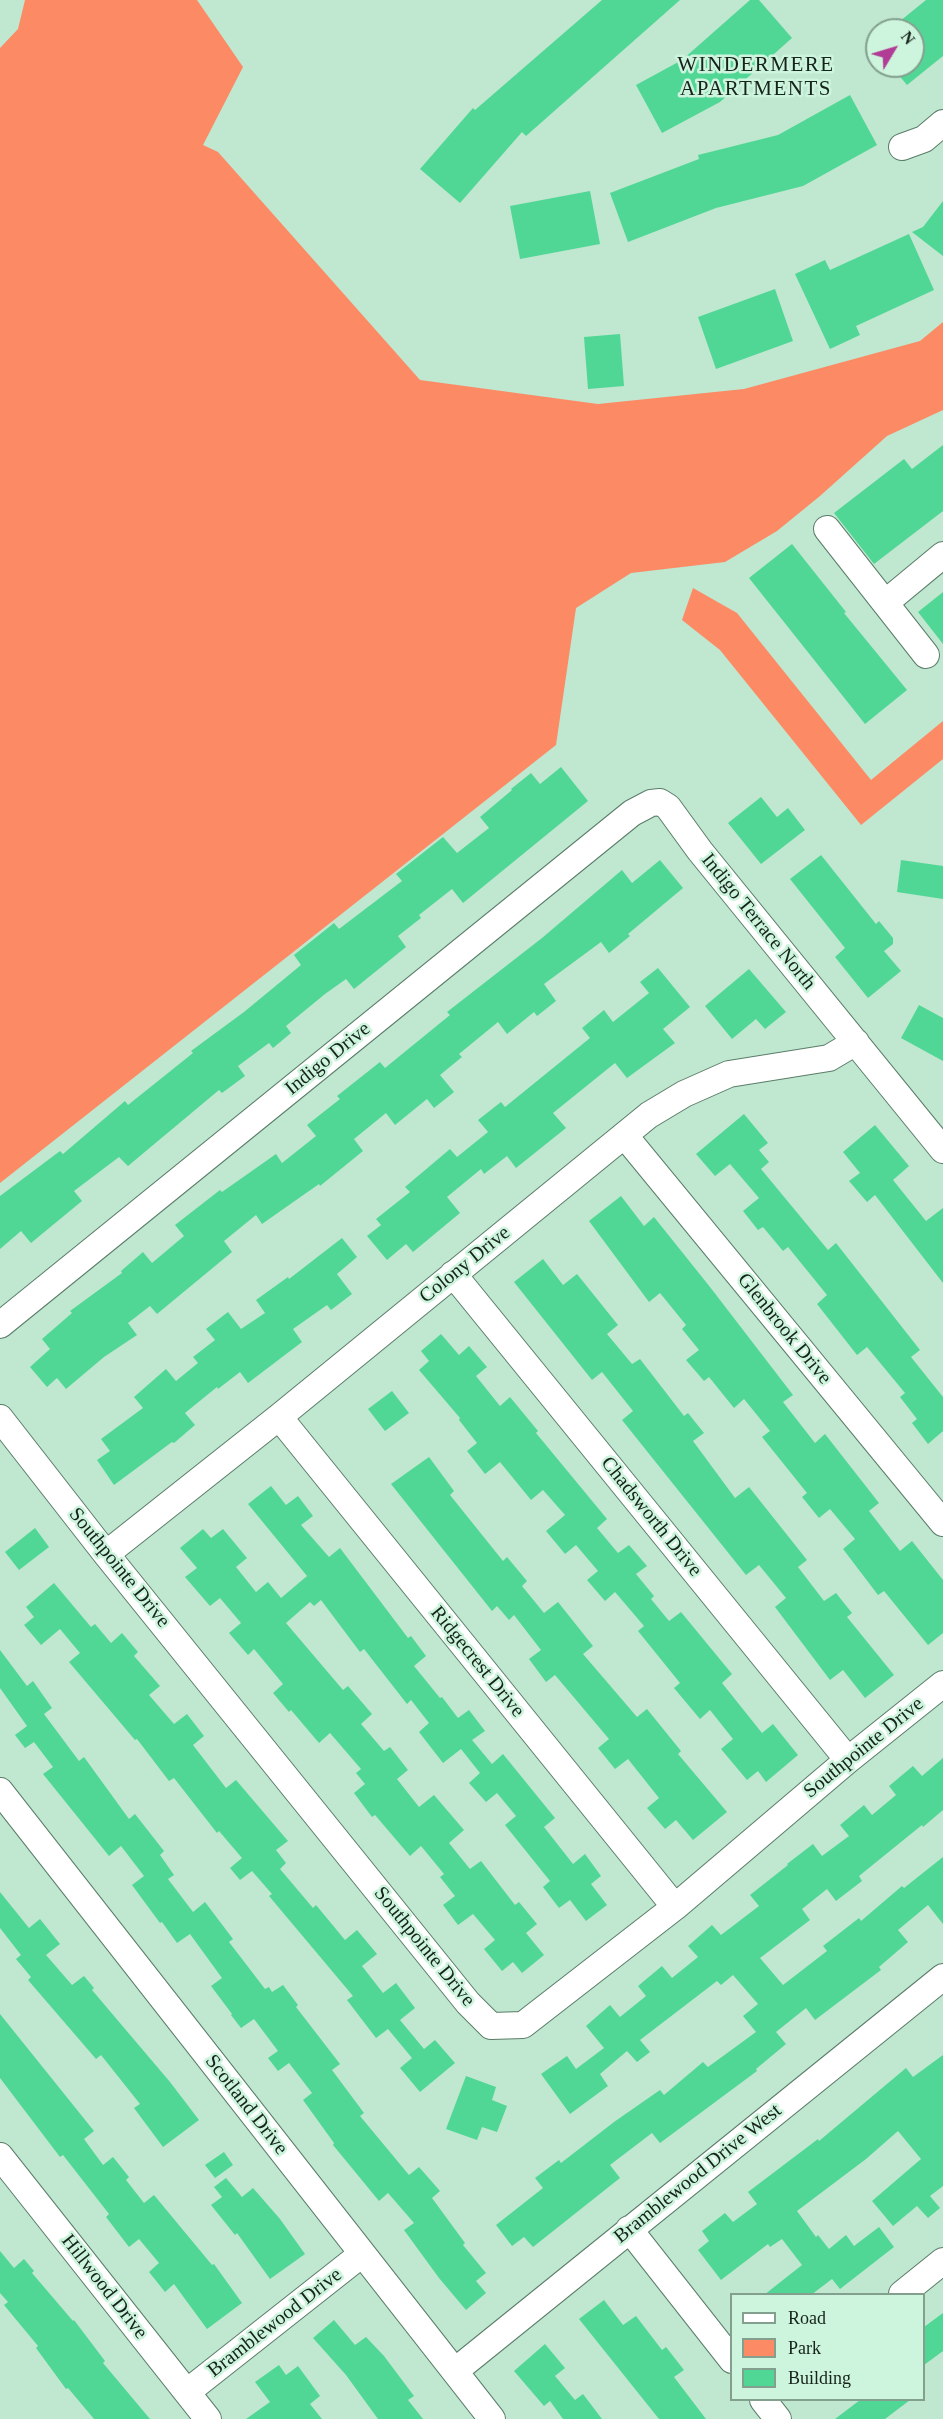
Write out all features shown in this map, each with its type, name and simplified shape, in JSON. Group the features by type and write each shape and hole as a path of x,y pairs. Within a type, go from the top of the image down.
{"street":[{"path":"902,147 924,139 943,123"},
{"path":"826,529 926,655"},
{"path":"885,603 943,555"},
{"name":"Indigo Terrace North","path":"660,802 677,819 700,851 856,1042 939,1137"},
{"name":"Indigo Drive","path":"0,1325 632,813 651,803 660,802"},
{"name":"Colony Drive","path":"106,1554 279,1417 649,1115 684,1094 729,1074 829,1058 856,1042"},
{"name":"Glenbrook Drive","path":"625,1136 943,1522"},
{"name":"Chadsworth Drive","path":"453,1274 848,1760"},
{"name":"Ridgecrest Drive","path":"279,1417 675,1907"},
{"name":"Southpointe Drive","path":"0,1418 106,1554 461,1994 491,2026 523,2025 675,1907 848,1760 943,1684"},
{"name":"Scotland Drive","path":"0,1791 492,2419"},
{"name":"Bramblewood Drive West","path":"454,2371 943,1977"},
{"name":"Hillwood Drive","path":"0,2156 207,2419"},
{"path":"629,2229 730,2357"},
{"name":"Bramblewood Drive","path":"187,2392 362,2254"},
{"path":"904,2293 943,2261"}],"green space":[{"path":"25,0 197,0 243,67 203,145 218,152 420,380 598,404 744,389 920,341 943,322 943,410 887,436 777,531 725,562 631,573 576,608 556,745 0,1183 0,48 18,29"},
{"path":"693,588 737,613 871,780 943,721 943,759 861,825 720,650 682,620"}],"building":[{"path":"602,0 680,0 526,136 522,132 460,203 420,169 473,108 475,110"},
{"path":"750,0 759,0 792,38 720,102 662,133 636,85 682,60"},
{"path":"926,0 943,0 943,56 925,70 925,18 904,18"},
{"path":"901,78 916,78 907,85"},
{"path":"850,95 877,145 803,186 716,208 628,242 610,193 699,159 698,155 778,135"},
{"path":"590,191 600,244 520,259 510,206"},
{"path":"943,201 943,256 912,232 923,227"},
{"path":"909,234 934,290 856,326 860,335 830,349 795,274 825,260 830,270"},
{"path":"775,289 793,341 716,369 698,317"},
{"path":"620,334 624,386 588,389 584,337"},
{"path":"943,445 943,511 874,564 834,513 904,459 912,469"},
{"path":"792,544 846,612 844,613 907,690 865,724 749,578"},
{"path":"943,592 943,644 918,612"},
{"path":"561,767 588,801 463,903 452,889 419,915 421,918 398,936 406,947 354,989 346,979 325,994 286,1026 291,1033 273,1048 269,1043 238,1066 245,1076 222,1093 219,1090 128,1166 119,1157 74,1191 82,1201 31,1243 21,1231 0,1249 0,1196 60,1151 63,1154 125,1101 128,1105 193,1053 191,1051 244,1012 301,965 294,955 334,923 339,929 402,881 396,874 443,837 457,853 489,828 480,817 511,789 531,773 540,784"},
{"path":"761,797 777,817 788,808 805,830 761,864 728,823"},
{"path":"821,855 876,924 879,921 893,938 893,944 884,951 901,971 868,998 835,957 845,948 790,879"},
{"path":"660,860 683,888 609,953 601,942 544,984 556,1001 537,1016 534,1012 507,1034 498,1022 459,1054 462,1057 440,1075 454,1092 434,1108 427,1099 395,1125 386,1113 354,1139 363,1151 320,1186 319,1184 262,1224 256,1215 224,1241 232,1252 157,1314 150,1306 128,1323 137,1335 104,1357 66,1389 57,1378 47,1387 30,1367 50,1349 42,1339 72,1313 70,1311 122,1273 121,1271 143,1252 152,1263 184,1236 175,1225 220,1190 222,1192 276,1154 282,1163 316,1136 307,1125 340,1099 337,1096 380,1062 385,1068 450,1015 447,1012 542,938 622,870 632,883"},
{"path":"901,860 943,866 943,899 897,892"},
{"path":"658,968 690,1007 663,1029 675,1043 627,1078 615,1063 553,1113 566,1128 516,1168 507,1156 484,1174 481,1169 447,1197 460,1213 413,1252 406,1244 387,1260 367,1236 381,1225 376,1219 410,1192 405,1187 450,1149 457,1157 488,1132 478,1120 501,1102 505,1107 590,1038 582,1028 604,1010 613,1022 649,993 640,982"},
{"path":"749,969 786,1012 765,1029 756,1019 732,1039 705,1006"},
{"path":"919,1005 943,1018 943,1061 901,1038"},
{"path":"744,1114 768,1143 759,1150 769,1162 761,1169 828,1250 836,1243 920,1350 911,1357 943,1397 943,1431 928,1444 912,1423 917,1419 900,1397 905,1393 867,1347 857,1355 817,1304 827,1295 788,1247 783,1251 763,1227 758,1230 743,1211 759,1198 730,1164 715,1176 696,1154"},
{"path":"875,1125 909,1166 893,1180 926,1221 943,1208 943,1283 875,1195 867,1202 849,1181 860,1173 843,1152"},
{"path":"621,1196 644,1226 654,1217 710,1287 793,1395 783,1402 815,1443 825,1434 879,1503 869,1511 900,1551 912,1541 943,1580 943,1633 928,1645 884,1591 878,1595 843,1549 855,1539 830,1509 819,1518 802,1497 807,1493 762,1437 770,1431 744,1399 734,1408 709,1377 704,1381 686,1360 699,1350 682,1329 686,1325 660,1293 649,1302 589,1221"},
{"path":"342,1238 357,1257 337,1274 352,1294 331,1310 327,1305 293,1329 302,1342 248,1383 240,1372 218,1389 217,1387 185,1413 195,1425 174,1443 172,1442 114,1485 97,1460 110,1451 101,1439 143,1408 134,1397 166,1369 176,1381 198,1363 193,1357 215,1340 206,1329 228,1312 241,1329 265,1313 256,1300 288,1277 289,1279"},
{"path":"543,1259 563,1285 577,1274 618,1325 607,1334 632,1364 640,1359 684,1416 688,1413 704,1433 693,1441 735,1498 749,1487 807,1560 798,1567 824,1601 836,1593 852,1613 847,1617 894,1675 865,1698 843,1670 830,1680 775,1607 786,1598 759,1565 746,1575 622,1420 633,1411 602,1372 592,1380 514,1282"},
{"path":"441,1334 459,1355 469,1346 487,1367 476,1376 500,1406 510,1397 538,1431 536,1433 607,1519 597,1528 618,1553 629,1545 647,1566 636,1574 654,1596 651,1599 669,1621 681,1612 732,1674 722,1683 762,1733 773,1724 798,1755 766,1782 758,1771 747,1780 721,1749 733,1739 710,1710 700,1719 674,1688 680,1683 638,1631 644,1626 615,1592 605,1601 587,1580 598,1571 576,1545 565,1554 546,1531 565,1515 543,1490 531,1500 500,1462 485,1474 467,1451 477,1443 459,1420 460,1418 419,1370 429,1361 421,1351"},
{"path":"392,1391 409,1413 385,1431 368,1409"},
{"path":"429,1457 454,1491 450,1495 503,1561 507,1557 527,1581 522,1586 544,1613 558,1602 593,1646 583,1654 637,1717 647,1709 681,1751 678,1754 727,1812 693,1840 676,1820 665,1829 647,1808 659,1798 628,1759 615,1769 598,1748 609,1739 555,1675 546,1682 529,1659 541,1650 514,1615 509,1620 497,1606 492,1611 391,1484"},
{"path":"271,1486 286,1505 298,1496 313,1516 301,1525 329,1557 340,1548 408,1638 411,1636 426,1656 414,1666 458,1718 469,1710 485,1731 472,1740 492,1764 503,1754 555,1818 544,1827 573,1864 585,1854 601,1876 591,1884 607,1905 586,1921 570,1900 559,1908 543,1887 550,1881 505,1825 516,1816 497,1793 486,1802 469,1783 480,1773 461,1749 443,1763 419,1732 429,1723 411,1700 407,1704 364,1649 360,1652 321,1600 314,1606 310,1602 286,1623 343,1690 348,1686 372,1714 361,1724 384,1751 390,1747 408,1770 397,1779 419,1807 434,1795 464,1830 449,1843 470,1869 481,1861 515,1905 519,1902 537,1924 526,1933 544,1955 522,1973 513,1962 502,1971 484,1949 495,1940 473,1914 458,1925 443,1905 455,1896 440,1877 444,1874 421,1846 410,1856 375,1815 372,1817 354,1793 365,1784 356,1773 361,1769 330,1733 319,1743 291,1710 289,1712 273,1693 283,1684 254,1649 248,1655 229,1633 241,1623 220,1598 210,1606 185,1577 197,1568 180,1548 203,1529 211,1538 223,1529 247,1558 236,1567 256,1592 268,1582 281,1598 307,1576 248,1504"},
{"path":"35,1528 49,1547 19,1570 5,1552"},
{"path":"54,1583 91,1627 95,1624 111,1643 122,1633 138,1652 134,1656 160,1686 149,1695 174,1724 187,1714 204,1736 193,1745 226,1788 236,1780 288,1841 276,1850 286,1863 280,1869 313,1908 316,1905 345,1940 357,1930 377,1954 362,1966 383,1993 396,1983 415,2008 400,2020 424,2049 435,2040 455,2063 420,2092 400,2068 412,2058 388,2029 376,2038 347,2000 353,1996 269,1896 272,1894 252,1871 240,1880 230,1868 242,1858 219,1831 217,1833 174,1778 169,1781 137,1739 135,1740 69,1662 80,1653 60,1629 41,1645 24,1625 34,1617 26,1607"},
{"path":"0,1650 27,1686 33,1681 52,1708 44,1714 79,1761 84,1757 129,1819 135,1814 164,1851 160,1855 174,1875 168,1879 193,1912 205,1902 233,1939 229,1942 265,1989 269,1987 272,1992 283,1985 298,2005 296,2007 340,2064 332,2070 364,2113 360,2116 409,2175 419,2167 440,2191 432,2198 465,2243 463,2245 486,2273 476,2281 486,2293 466,2310 404,2230 414,2223 388,2193 379,2201 333,2145 334,2143 303,2100 312,2093 289,2063 278,2071 268,2058 278,2051 254,2019 241,2028 231,2015 211,1986 222,1978 190,1934 177,1943 162,1922 160,1923 132,1885 144,1876 121,1846 109,1856 43,1774 53,1767 34,1742 25,1748 15,1735 27,1726 0,1688"},
{"path":"943,1758 943,1810 859,1876 862,1881 836,1901 827,1889 802,1909 810,1920 760,1958 783,1985 827,1951 823,1946 859,1918 861,1921 902,1886 904,1888 943,1857 943,1924 928,1905 898,1930 908,1942 879,1967 881,1970 815,2020 806,2008 776,2032 786,2044 756,2069 757,2071 660,2143 652,2133 610,2165 620,2178 533,2247 524,2237 512,2246 496,2225 543,2188 535,2178 559,2160 561,2163 660,2090 664,2095 703,2062 708,2067 756,2032 743,2016 758,2004 733,1975 721,1985 717,1981 640,2040 650,2052 637,2062 627,2051 600,2074 608,2086 570,2114 541,2074 567,2056 576,2069 604,2048 586,2026 610,2005 620,2017 646,1996 638,1986 662,1966 672,1978 698,1957 688,1946 712,1925 721,1935 759,1906 750,1895 787,1864 813,1844 822,1856 849,1836 840,1825 864,1805 872,1815 896,1795 889,1786 913,1766 922,1776"},
{"path":"0,1892 29,1928 40,1919 60,1944 46,1955 72,1985 84,1976 94,1988 92,1990 199,2120 163,2147 134,2108 140,2104 101,2055 96,2059 28,1980 31,1977 16,1959 21,1955 0,1928"},
{"path":"0,2014 94,2131 84,2139 103,2165 113,2157 129,2177 126,2180 144,2203 154,2195 212,2265 214,2264 242,2303 207,2329 174,2284 165,2292 149,2272 159,2263 139,2239 129,2247 106,2217 109,2214 63,2155 60,2157 0,2078"},
{"path":"943,2055 943,2186 930,2196 940,2208 928,2218 917,2206 893,2226 872,2201 921,2159 898,2131 866,2159 797,2211 816,2237 818,2235 829,2249 846,2235 854,2246 879,2227 894,2247 840,2289 832,2279 814,2293 767,2293 802,2265 782,2239 770,2247 768,2244 721,2280 698,2250 709,2241 702,2231 725,2213 733,2222 757,2204 748,2192 818,2139 819,2141 906,2068 913,2077"},
{"path":"466,2076 496,2087 492,2100 507,2106 497,2132 482,2127 477,2140 446,2129"},
{"path":"224,2152 233,2165 215,2178 205,2165"},
{"path":"226,2178 242,2197 253,2188 280,2219 305,2254 270,2279 237,2233 235,2235 211,2205 222,2197 214,2187"},
{"path":"0,2251 14,2268 24,2259 34,2271 32,2273 74,2320 105,2361 103,2363 150,2419 94,2419 68,2388 66,2389 36,2348 38,2346 4,2305 8,2302 0,2293"},
{"path":"604,2300 623,2325 636,2316 662,2350 666,2347 684,2370 674,2377 706,2419 659,2419 579,2319"},
{"path":"943,2313 943,2351 925,2364 925,2326"},
{"path":"334,2320 355,2345 366,2337 384,2356 414,2396 408,2400 423,2419 378,2419 346,2375 313,2338"},
{"path":"545,2344 565,2368 555,2376 575,2400 583,2394 602,2419 563,2419 550,2401 544,2406 514,2371"},
{"path":"279,2365 286,2375 298,2366 320,2396 310,2404 322,2419 246,2419 270,2402 255,2382"},
{"path":"859,2401 909,2401 885,2419 835,2419"}],"district":[{"name":"WINDERMERE APARTMENTS","path":"756,77"}]}
